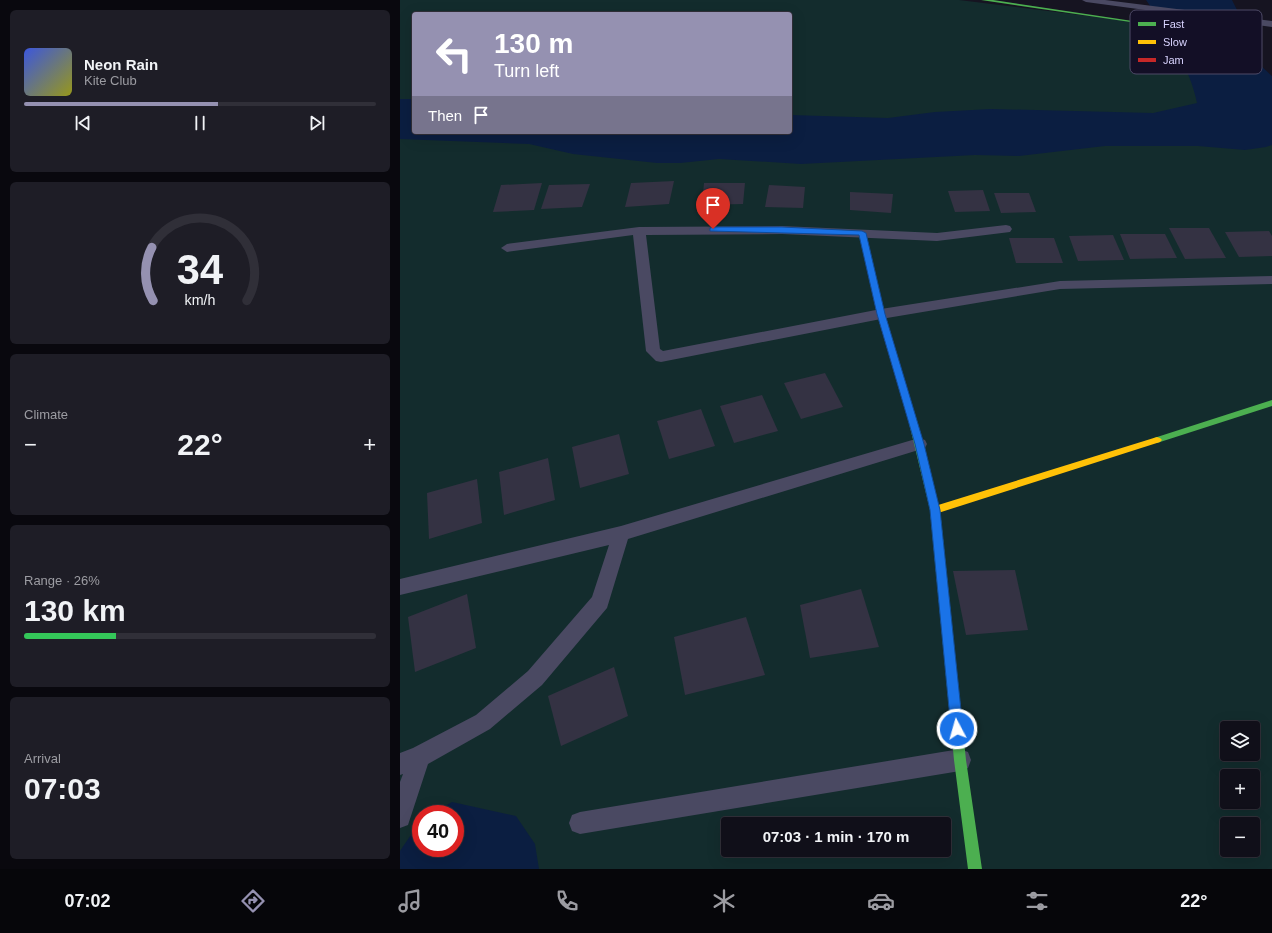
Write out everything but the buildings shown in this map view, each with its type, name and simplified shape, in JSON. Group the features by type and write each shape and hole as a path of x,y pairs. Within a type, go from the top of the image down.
{"street":[{"path":"983,0 1130,21"},
{"path":"862,233 881,314 919,444 935,510 960,760 975,869"},
{"path":"935,510 1272,403"}],"lane":[{"path":"1086,0 1165,10"},
{"path":"1262,23 1272,24"},
{"path":"507,248 640,230 782,230 937,237 1006,229"},
{"path":"640,230 653,351 661,357 881,314 1060,285 1272,280"},
{"path":"400,587 621,534 919,444"},
{"path":"400,817 410,760 483,722 535,678 600,602 621,534"},
{"path":"580,823 960,760"}],"green space":[{"path":"400,0 959,0 1130,21 1130,74 1262,74 1272,78 1272,869 400,869"}],"water":[{"path":"1146,0 1232,0 1237,10 1153,10"},
{"path":"1262,66 1272,76 1272,145 1245,150 1198,146 1105,146 1019,156 975,155 801,164 719,159 680,163 657,163 573,154 529,144 400,139 400,99 412,99 412,134 792,134 792,115 888,118 935,112 991,109 1153,113 1197,103 1188,74 1262,74"},
{"path":"452,802 516,816 535,844 539,869 400,869 400,851 412,833 412,857 464,857 464,805 447,805"}],"traffic: fast":[{"path":"983,0 1130,21"},
{"path":"1157,440 1272,403"},
{"path":"913,423 935,510 960,760 975,869"}],"traffic: slow":[{"path":"935,510 1157,440"}],"traffic: jam":[{"path":"862,233 881,314 913,423"}],"route":[{"path":"713,229 862,233 881,314 919,444 935,510 957,729"}]}
